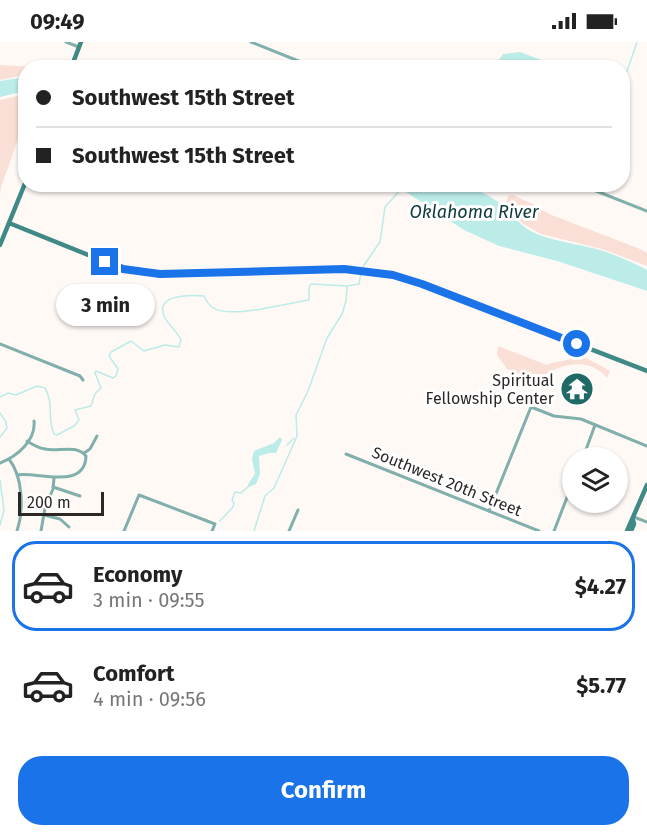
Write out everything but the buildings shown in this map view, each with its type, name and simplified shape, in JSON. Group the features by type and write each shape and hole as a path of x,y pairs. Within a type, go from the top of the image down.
{"main road":[{"path":"75,60 80,45"},
{"path":"0,245 22,192"},
{"path":"9,223 123,269 143,273 344,269 380,273 422,284 647,371"},
{"path":"629,531 630,522 634,519 647,485"}],"street":[{"path":"66,42 80,45"},
{"path":"251,42 296,60"},
{"path":"599,192 647,211"},
{"path":"0,344 80,376 83,380"},
{"path":"489,511 531,407 554,416 577,418 647,446"},
{"path":"0,463 9,459 31,438 34,421"},
{"path":"587,447 595,425"},
{"path":"84,453 90,449 97,436"},
{"path":"27,441 43,449 72,449 84,453"},
{"path":"17,475 29,473 54,478 72,475 80,471 85,463 84,453"},
{"name":"Southwest 20th Street","path":"346,454 539,531"},
{"path":"9,459 17,475 21,512 17,531"},
{"path":"41,531 54,478"},
{"path":"53,487 80,496"},
{"path":"124,531 139,495 214,524 212,531"},
{"path":"289,531 298,510"},
{"path":"554,531 562,510"},
{"path":"44,515 60,519 69,527"},
{"path":"634,519 647,522"}],"shaded area":[{"path":"0,65 18,66 18,76 0,80"},
{"path":"18,96 18,140 0,196 0,100"},
{"path":"513,195 549,214 640,249 647,253 647,266 602,249 541,234 523,224 505,206 508,196"},
{"path":"498,346 547,365 568,360 574,356 586,358 610,371 607,378 591,366 572,364 553,370 537,381 507,369 497,355"}],"water":[{"path":"520,52 541,60 499,60 503,54"},
{"path":"18,78 18,93 0,97 0,81"},
{"name":"Oklahoma River","path":"406,192 480,192 498,202 520,223 537,234 600,250 647,270 647,291 557,261 499,246 464,230"},
{"path":"280,437 282,440 276,453 259,456 260,474 256,484 249,487 248,484 255,474 252,459 254,451 274,443"}],"waterway":[{"path":"630,63 637,42"},
{"path":"362,268 380,242 385,207 398,192"},
{"path":"0,397 8,393 16,395 37,386 45,388 49,399 52,428 54,434 57,435 74,426 79,420 75,410 91,406 95,394 101,388 96,371 113,378 116,376 118,369 109,356 111,352 131,341 144,351 165,345 179,347 181,340 164,316 163,309 169,300 183,296 204,296 211,306 220,311 259,310 309,300 311,284 347,286 359,284 361,273"},
{"path":"254,531 265,496 274,488 297,436 296,415 308,391 327,338 342,314 347,287"},
{"path":"0,413 7,428 0,437"},
{"path":"287,445 294,438"},
{"path":"0,480 4,510 0,525"},
{"path":"220,521 233,507 232,500 235,492 241,493 249,486"}],"place":[{"name":"Spiritual Fellowship Center","path":"577,389"}],"route":[{"path":"105,262 123,269 160,274 344,269 393,275 577,344"}]}
